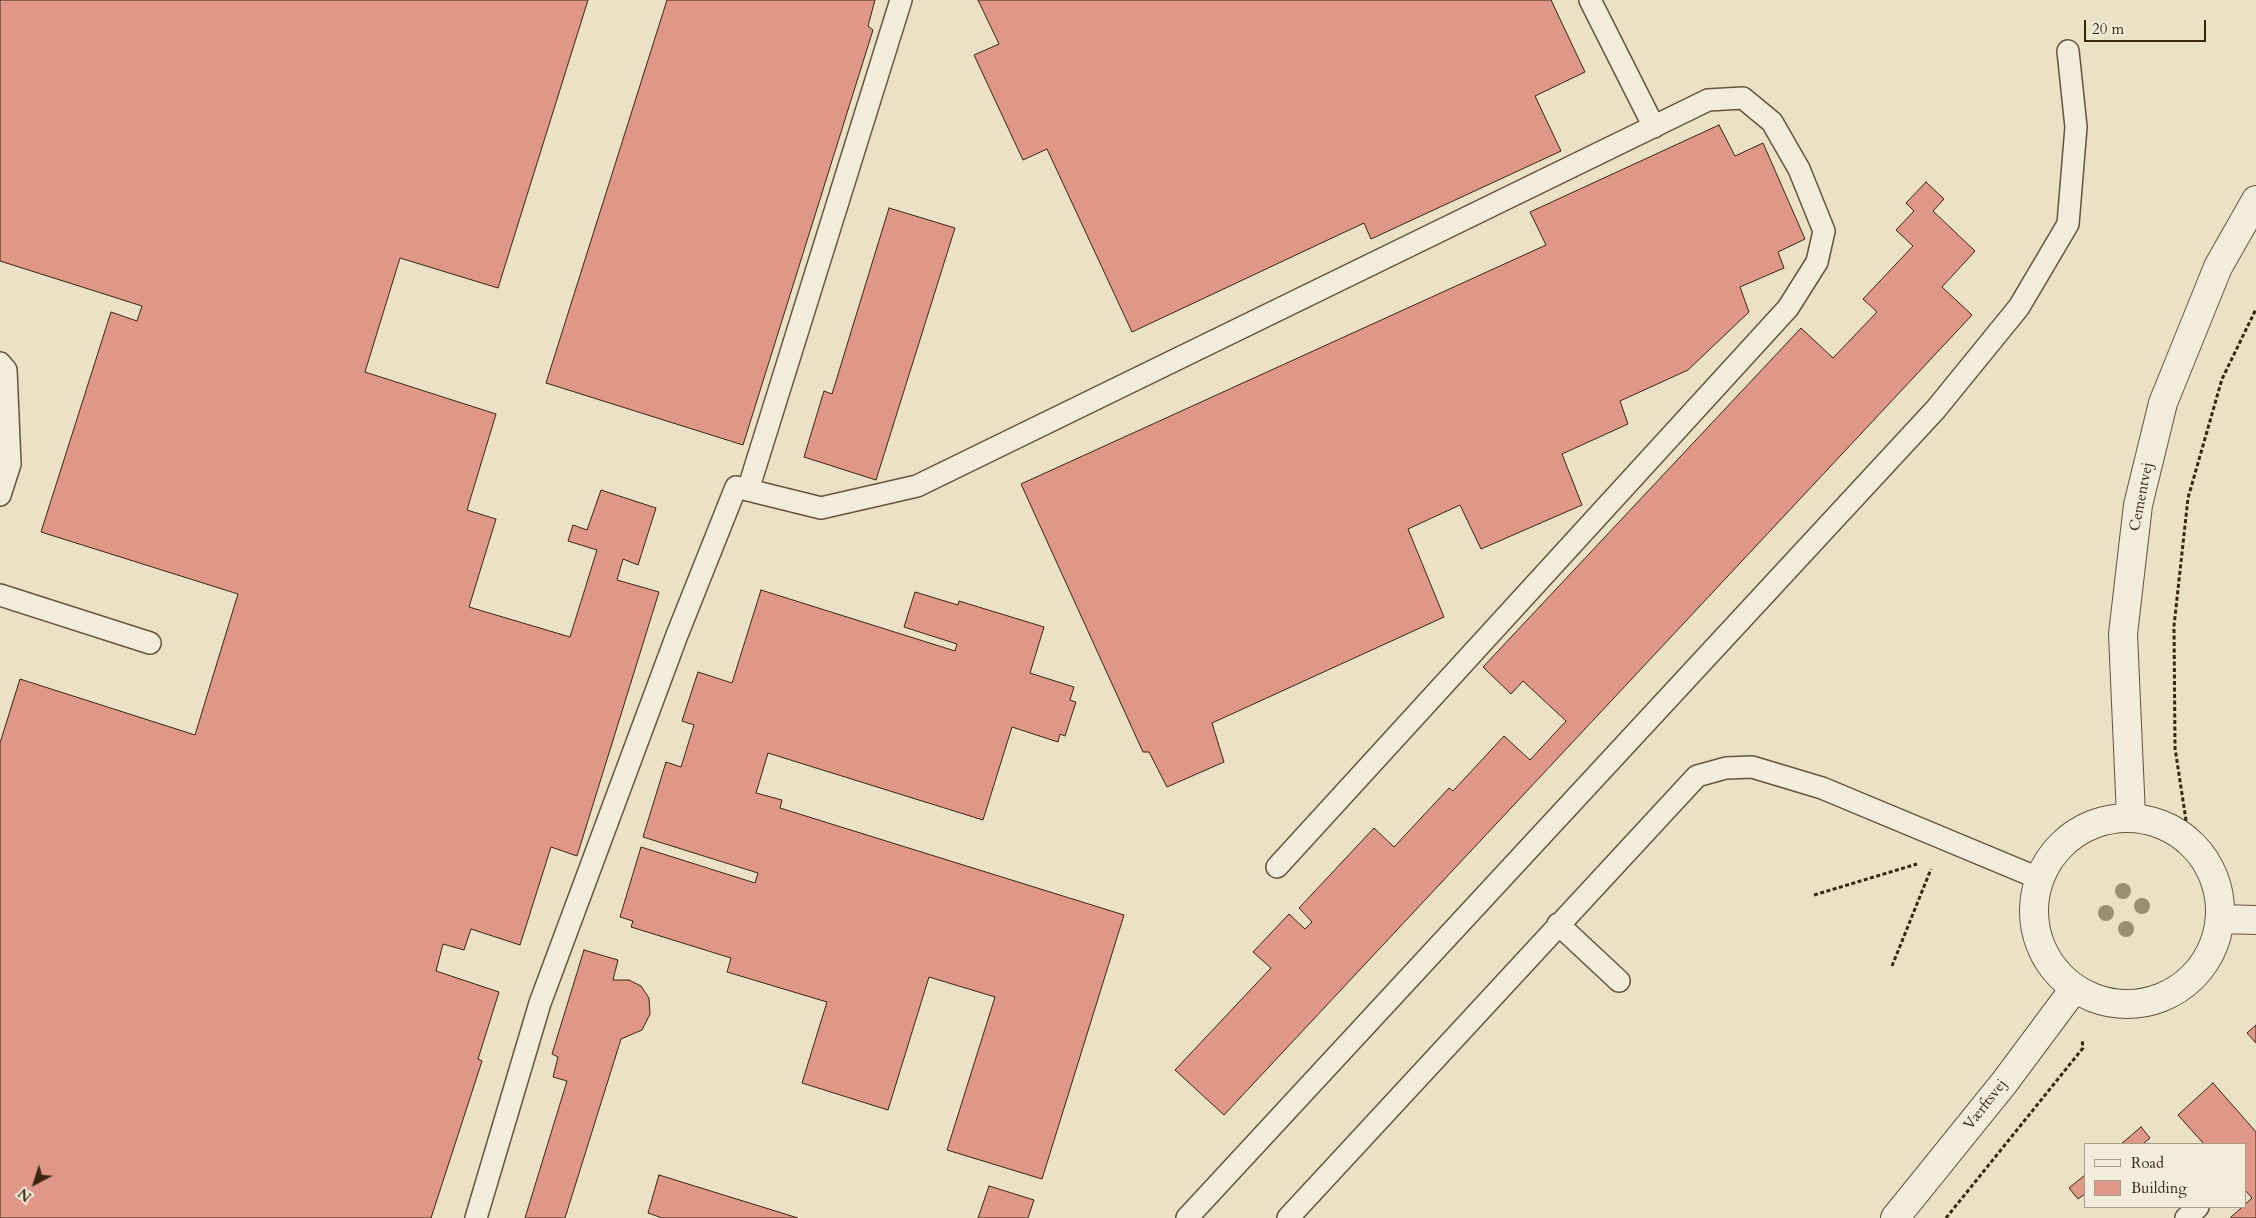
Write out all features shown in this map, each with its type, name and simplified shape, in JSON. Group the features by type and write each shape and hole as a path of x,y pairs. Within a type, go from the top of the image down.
{"street":[{"name":"Cementvej","path":"2131,816 2123,634 2138,505 2163,403 2218,267 2256,200"},
{"path":"2131,816 2162,824 2189,840 2208,862 2219,890 2221,919 2212,950 2194,977 2168,996 2136,1005 2104,1002 2074,989 2051,967 2037,939 2032,908 2038,878 2053,852 2075,832 2101,820 2131,816"},
{"path":"2221,919 2256,920"},
{"name":"Værftsvej","path":"1895,1218 2004,1083 2074,989"}],"lane":[{"path":"748,490 901,0"},
{"path":"1590,0 1654,127"},
{"path":"1187,1218 1936,409 2019,308 2068,224 2076,127 2068,51"},
{"path":"476,1218 540,1004 677,635 736,487 821,508 917,486 1708,100 1743,98 1772,122 1800,169 1824,231 1817,262 1788,308 1277,866"},
{"path":"0,362 6,370 10,464 0,496"},
{"path":"0,595 150,643"},
{"path":"1288,1218 1558,924 1697,776 1726,768 1752,767 1822,788 2038,878"},
{"path":"1558,924 1619,981"},
{"path":"2186,1218 2197,1208"}],"path":[{"path":"2189,840 2175,748 2174,626 2188,498 2222,379 2256,309"},
{"path":"1892,966 1944,839"},
{"path":"1814,894 1935,859"}],"building":[{"path":"0,0 588,0 498,288 400,258 365,372 496,414 467,510 496,519 469,607 570,637 597,550 568,541 573,525 587,530 601,490 656,508 638,565 623,559 617,580 659,592 577,856 551,847 520,945 471,929 464,950 443,944 436,971 499,992 478,1059 482,1061 431,1218 0,1218 0,743 20,679 195,735 238,594 41,532 111,312 137,321 142,306 0,261"},
{"path":"667,0 875,0 868,26 873,30 743,445 546,383"},
{"path":"978,0 1551,0 1585,72 1535,96 1561,151 1371,239 1364,223 1132,332 1047,149 1023,160 974,55 999,44"},
{"path":"1719,125 1735,156 1763,143 1805,239 1778,252 1784,268 1740,287 1749,312 1688,370 1620,401 1628,424 1562,454 1582,505 1481,549 1460,505 1408,529 1444,617 1212,723 1224,762 1167,787 1149,752 1143,752 1021,484 1546,245 1530,212"},
{"path":"1926,182 1944,199 1933,211 1975,251 1942,287 1972,315 1224,1115 1175,1070 1271,968 1253,952 1289,914 1305,929 1312,922 1299,908 1374,828 1394,847 1449,788 1453,791 1504,736 1530,760 1566,721 1523,681 1511,694 1483,667 1801,328 1833,358 1877,312 1863,299 1913,246 1896,230 1914,211 1906,203"},
{"path":"889,208 955,228 876,480 804,457 824,391 832,394"},
{"path":"761,590 955,651 957,644 904,627 915,592 958,605 959,601 1044,627 1030,673 1074,687 1070,700 1076,702 1065,736 1060,734 1058,742 1012,727 983,820 768,753 756,793 782,800 780,808 1124,915 1042,1179 947,1150 995,997 929,977 888,1110 802,1083 827,1002 727,972 731,958 631,927 633,921 620,917 641,847 755,883 758,873 643,837 666,762 681,767 694,725 682,721 698,672 732,683"},
{"path":"584,950 618,960 613,980 629,980 641,986 649,998 650,1014 642,1030 621,1039 565,1218 525,1218 567,1081 553,1077 558,1057 552,1054"},
{"path":"2256,1025 2256,1043 2247,1033"},
{"path":"2213,1083 2256,1132 2256,1218 2230,1218 2241,1208 2246,1208 2246,1203 2252,1198 2246,1191 2246,1143 2203,1143 2178,1115"},
{"path":"2141,1127 2150,1138 2144,1143 2122,1143"},
{"path":"659,1175 798,1218 662,1218 648,1213"},
{"path":"2084,1176 2084,1195 2078,1199 2069,1188"},
{"path":"989,1186 1034,1200 1028,1218 978,1218"}]}
